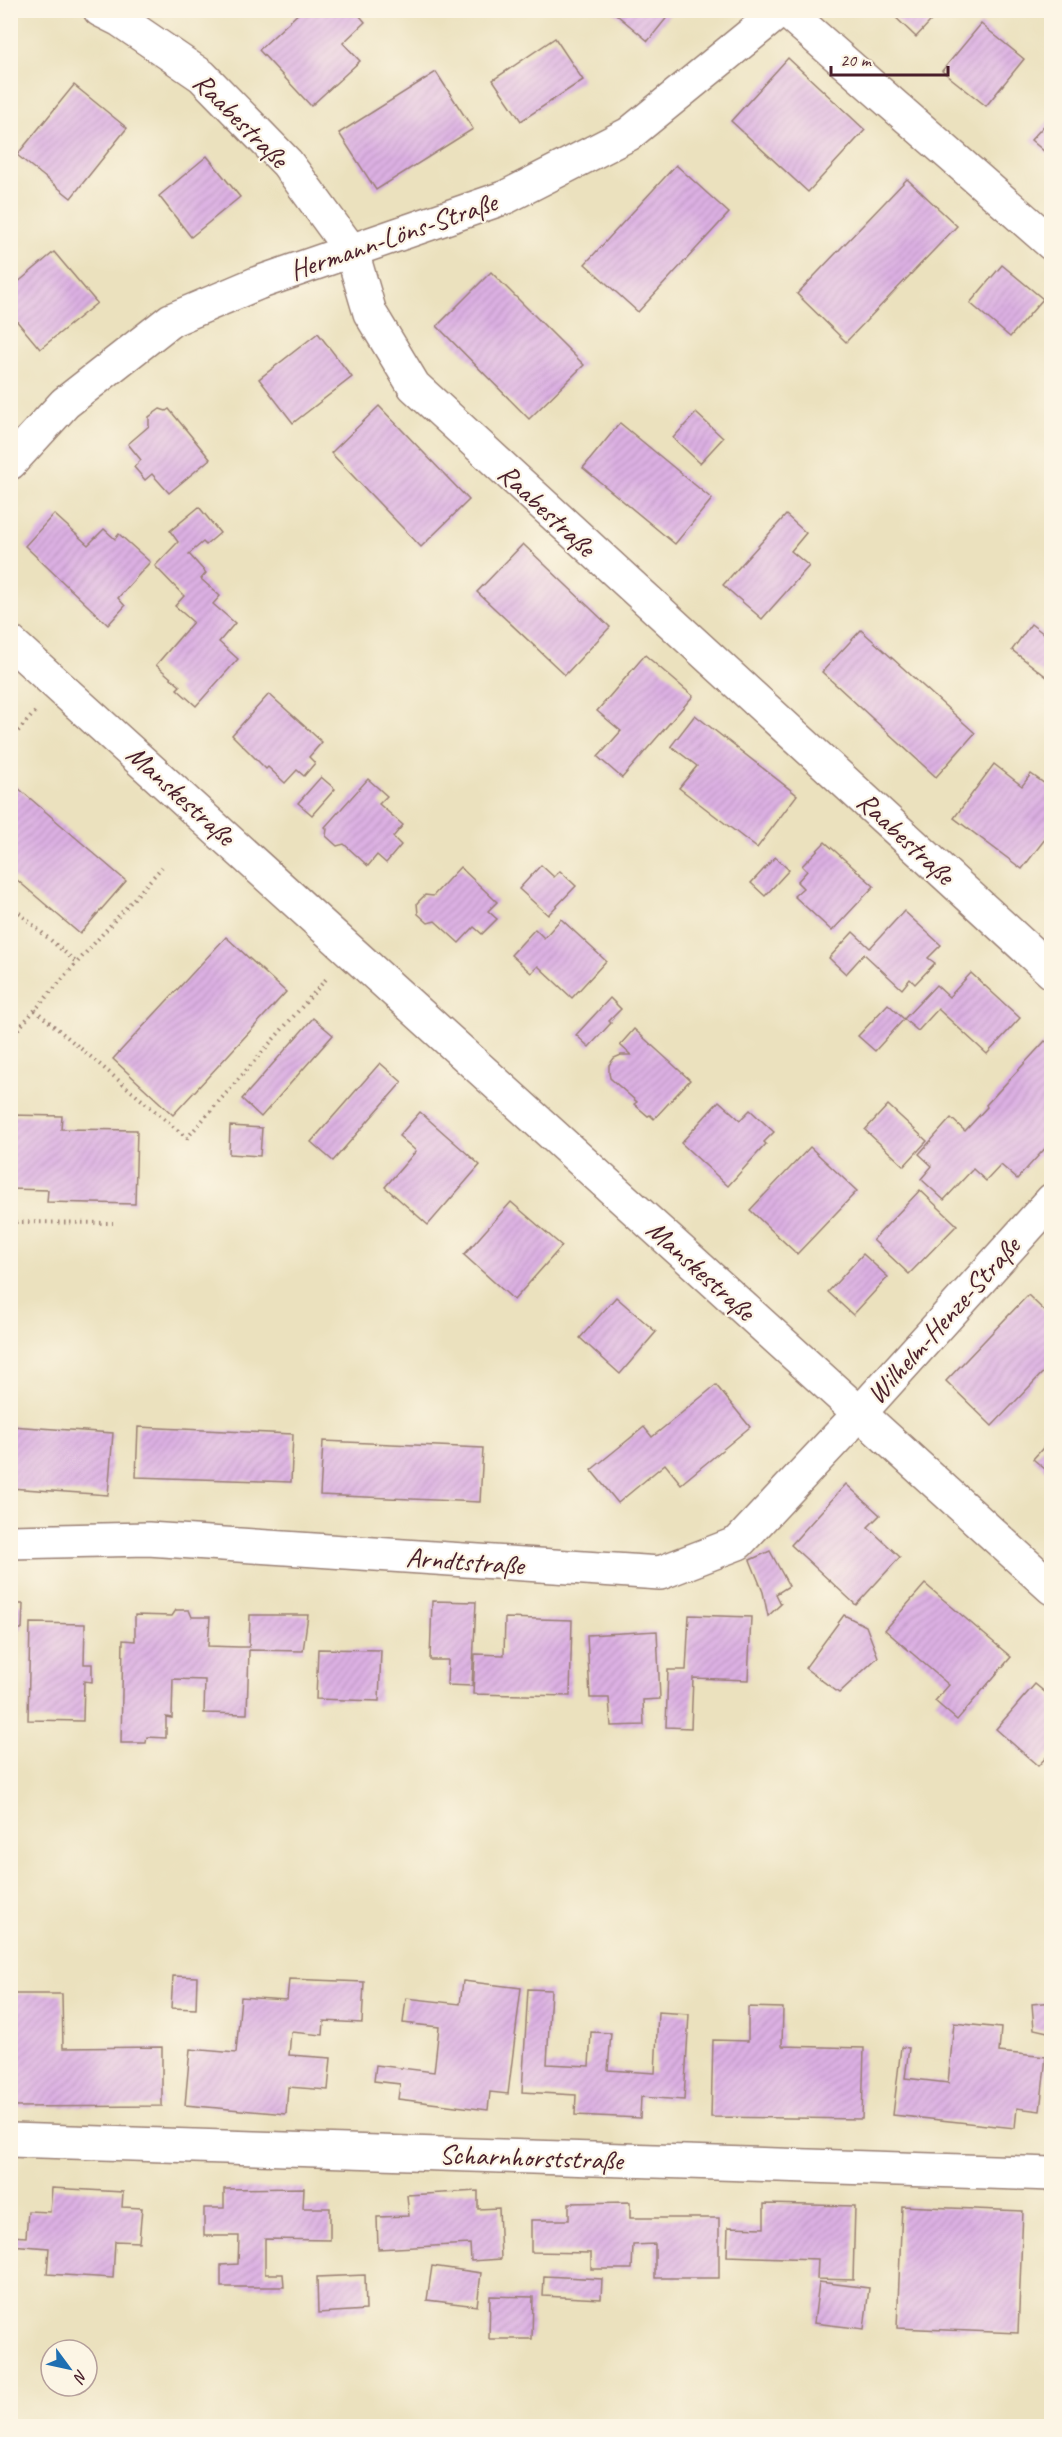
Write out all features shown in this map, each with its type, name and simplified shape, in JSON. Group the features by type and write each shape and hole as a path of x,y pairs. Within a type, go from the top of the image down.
{"street":[{"name":"Raabestraße","path":"100,10 120,20 202,76 287,163 352,252 370,313 414,386 1052,972"},
{"name":"Hermann-Löns-Straße","path":"10,464 65,403 171,320 258,283 506,197 629,134 783,10"},
{"path":"783,10 1052,244"},
{"name":"Manskestraße","path":"10,642 1052,1588"},
{"name":"Wilhelm-Henze-Straße","path":"859,1414 1052,1200"},
{"name":"Arndtstraße","path":"10,1542 148,1539 660,1573 738,1543 859,1414"},
{"name":"Scharnhorststraße","path":"10,2140 1052,2174"}],"path":[{"path":"10,1038 162,867"},
{"path":"10,904 77,963"},
{"path":"35,1010 187,1138 351,950"},
{"path":"10,1222 113,1223"}],"building":[{"path":"302,10 355,10 365,22 343,43 360,61 311,106 259,50"},
{"path":"611,10 673,10 648,41"},
{"path":"888,10 941,10 916,37"},
{"path":"981,24 1024,59 986,106 942,71"},
{"path":"555,38 583,80 521,121 493,80"},
{"path":"788,58 865,130 808,192 731,121"},
{"path":"436,72 473,129 376,190 339,133"},
{"path":"74,85 127,128 71,198 17,155"},
{"path":"1052,117 1052,158 1031,140"},
{"path":"207,156 240,197 191,237 159,196"},
{"path":"676,165 729,213 638,312 585,264"},
{"path":"907,179 957,226 846,342 797,294"},
{"path":"54,252 97,303 40,349 10,313 10,289"},
{"path":"1002,265 1043,299 1010,337 970,303"},
{"path":"491,272 584,365 529,419 437,326"},
{"path":"318,333 352,377 293,423 259,379"},
{"path":"379,406 469,500 421,547 331,453"},
{"path":"160,409 166,411 169,409 210,459 169,493 152,474 145,480 134,467 141,460 128,444 149,426 149,417"},
{"path":"696,413 723,438 700,463 673,438"},
{"path":"620,423 712,499 675,544 583,468"},
{"path":"199,507 220,533 206,545 203,542 189,554 206,573 201,579 220,596 213,604 235,623 219,642 238,659 196,706 177,689 180,686 156,665 193,622 175,606 184,596 155,566 178,542 170,531"},
{"path":"54,514 88,545 104,529 115,539 119,534 150,562 118,598 125,606 108,625 25,546"},
{"path":"786,515 806,533 791,551 809,566 762,619 723,585"},
{"path":"523,544 610,627 565,675 477,592"},
{"path":"1031,624 1052,640 1052,681 1012,650"},
{"path":"861,630 975,733 936,777 822,672"},
{"path":"645,655 693,696 622,778 598,757 621,731 597,711"},
{"path":"269,694 322,742 309,757 315,763 304,776 297,770 285,783 268,767 266,769 232,735"},
{"path":"695,715 797,795 757,848 679,788 697,766 671,746"},
{"path":"994,764 1022,786 1031,774 1052,789 1052,830 1022,869 954,818"},
{"path":"321,777 335,789 312,815 298,803"},
{"path":"368,779 387,796 379,804 403,825 393,837 401,845 386,863 377,855 368,866 344,844 337,846 326,836 325,827"},
{"path":"10,781 126,881 80,934 10,874"},
{"path":"825,842 874,886 832,931 794,896 803,888 797,882 807,871 802,866"},
{"path":"775,857 789,870 765,896 751,883"},
{"path":"541,865 554,877 560,871 576,886 548,915 519,889"},
{"path":"460,867 497,902 488,911 497,919 482,934 474,927 459,943 435,921 428,923 418,914 417,903 425,895 433,896"},
{"path":"904,911 941,945 928,958 935,963 915,984 910,979 902,989 864,954 846,974 829,958 853,932 870,948"},
{"path":"561,919 606,961 572,998 538,966 531,973 511,955 535,929 544,938"},
{"path":"226,937 286,992 173,1115 113,1059"},
{"path":"971,973 1020,1018 987,1054 938,1009 918,1031 904,1019 936,985 949,997"},
{"path":"610,998 621,1009 589,1047 576,1035"},
{"path":"888,1004 904,1019 875,1051 858,1036"},
{"path":"313,1018 333,1035 261,1117 242,1099"},
{"path":"634,1029 690,1080 654,1119 634,1104 637,1102 610,1078 609,1065 614,1058 631,1055 620,1045"},
{"path":"1045,1041 1052,1046 1052,1141 1017,1179 1001,1165 986,1181 973,1169 944,1200 921,1179 932,1166 919,1154 951,1118 965,1131"},
{"path":"380,1063 402,1082 333,1161 311,1142"},
{"path":"719,1101 740,1120 750,1110 774,1132 728,1186 681,1143"},
{"path":"888,1105 927,1141 904,1166 865,1130"},
{"path":"420,1112 480,1165 428,1225 385,1187 416,1151 399,1136"},
{"path":"10,1115 62,1116 61,1129 137,1130 135,1204 47,1202 48,1190 10,1189"},
{"path":"230,1126 262,1128 260,1156 229,1154"},
{"path":"810,1147 857,1191 797,1254 750,1210"},
{"path":"920,1190 957,1225 909,1274 873,1240"},
{"path":"511,1202 562,1246 514,1300 464,1255"},
{"path":"863,1254 888,1277 853,1315 828,1292"},
{"path":"1028,1295 1052,1318 1052,1363 992,1426 946,1381"},
{"path":"616,1297 656,1332 620,1374 580,1338"},
{"path":"716,1385 750,1427 681,1484 665,1464 618,1503 591,1470 644,1427 652,1437"},
{"path":"10,1426 113,1433 108,1495 10,1488"},
{"path":"138,1427 293,1434 291,1482 136,1477"},
{"path":"1052,1438 1052,1475 1033,1459"},
{"path":"323,1441 483,1448 480,1502 320,1495"},
{"path":"846,1484 880,1515 868,1527 900,1557 856,1605 791,1545"},
{"path":"770,1551 789,1586 776,1594 781,1604 768,1616 763,1592 750,1560"},
{"path":"925,1584 1011,1657 957,1720 935,1701 949,1685 885,1630"},
{"path":"432,1601 476,1602 472,1686 447,1685 448,1660 430,1660"},
{"path":"10,1604 23,1604 22,1629 10,1629"},
{"path":"176,1610 189,1610 192,1617 210,1617 208,1646 249,1647 250,1615 308,1615 303,1651 249,1650 247,1714 204,1713 205,1680 173,1679 172,1718 166,1717 166,1738 147,1737 146,1743 121,1743 123,1640 135,1641 135,1615 172,1616"},
{"path":"689,1615 751,1617 748,1680 693,1678 691,1728 666,1727 668,1670 686,1670"},
{"path":"844,1615 866,1626 878,1657 839,1693 805,1668"},
{"path":"505,1618 572,1620 570,1696 473,1694 475,1654 504,1655"},
{"path":"30,1623 85,1624 84,1664 92,1664 92,1682 84,1681 83,1721 28,1720"},
{"path":"657,1631 660,1699 643,1700 644,1725 611,1726 609,1698 590,1698 587,1635"},
{"path":"318,1649 381,1650 379,1701 316,1699"},
{"path":"1035,1684 1052,1698 1052,1751 1038,1766 996,1729"},
{"path":"173,1976 197,1977 196,2009 171,2008"},
{"path":"289,1979 364,1982 362,2023 324,2021 323,2035 291,2032 289,2055 331,2058 328,2090 288,2087 286,2114 185,2105 190,2049 236,2053 241,1997 287,2000"},
{"path":"463,1981 521,1988 508,2094 490,2092 488,2110 398,2099 400,2084 374,2081 376,2065 434,2072 439,2027 403,2023 406,1998 460,2004"},
{"path":"528,1989 551,1990 547,2064 589,2066 591,2032 611,2033 608,2070 655,2073 658,2012 689,2014 684,2100 641,2097 640,2118 575,2115 576,2095 522,2092"},
{"path":"10,1994 62,1994 63,2048 162,2047 162,2106 10,2107"},
{"path":"1052,2002 1052,2033 1034,2029 1032,2004"},
{"path":"748,2007 783,2008 782,2046 864,2048 862,2119 711,2117 713,2040 748,2041"},
{"path":"954,2023 1001,2028 999,2052 1046,2057 1040,2111 1017,2108 1015,2128 893,2115 901,2047 909,2048 905,2078 948,2083"},
{"path":"52,2188 123,2192 122,2207 142,2208 139,2242 115,2241 113,2278 47,2274 49,2248 10,2245 10,2236 26,2237 28,2211 50,2212"},
{"path":"304,2188 303,2208 330,2208 330,2240 265,2239 265,2274 283,2274 284,2287 221,2287 221,2265 238,2264 239,2236 204,2236 204,2208 224,2208 224,2189"},
{"path":"478,2191 478,2209 499,2208 501,2259 471,2261 470,2244 378,2249 377,2217 409,2216 407,2195"},
{"path":"630,2202 630,2218 719,2218 719,2278 655,2278 655,2244 633,2245 632,2269 591,2269 591,2253 531,2252 531,2220 569,2220 569,2203"},
{"path":"764,2204 855,2206 853,2280 817,2279 818,2259 727,2256 728,2227 764,2228"},
{"path":"902,2206 1023,2211 1018,2333 897,2328"},
{"path":"432,2266 481,2273 477,2306 427,2300"},
{"path":"365,2275 366,2310 318,2313 317,2277"},
{"path":"544,2276 602,2279 601,2299 543,2296"},
{"path":"819,2282 869,2288 864,2329 814,2323"},
{"path":"490,2296 533,2297 532,2339 489,2339"}]}
